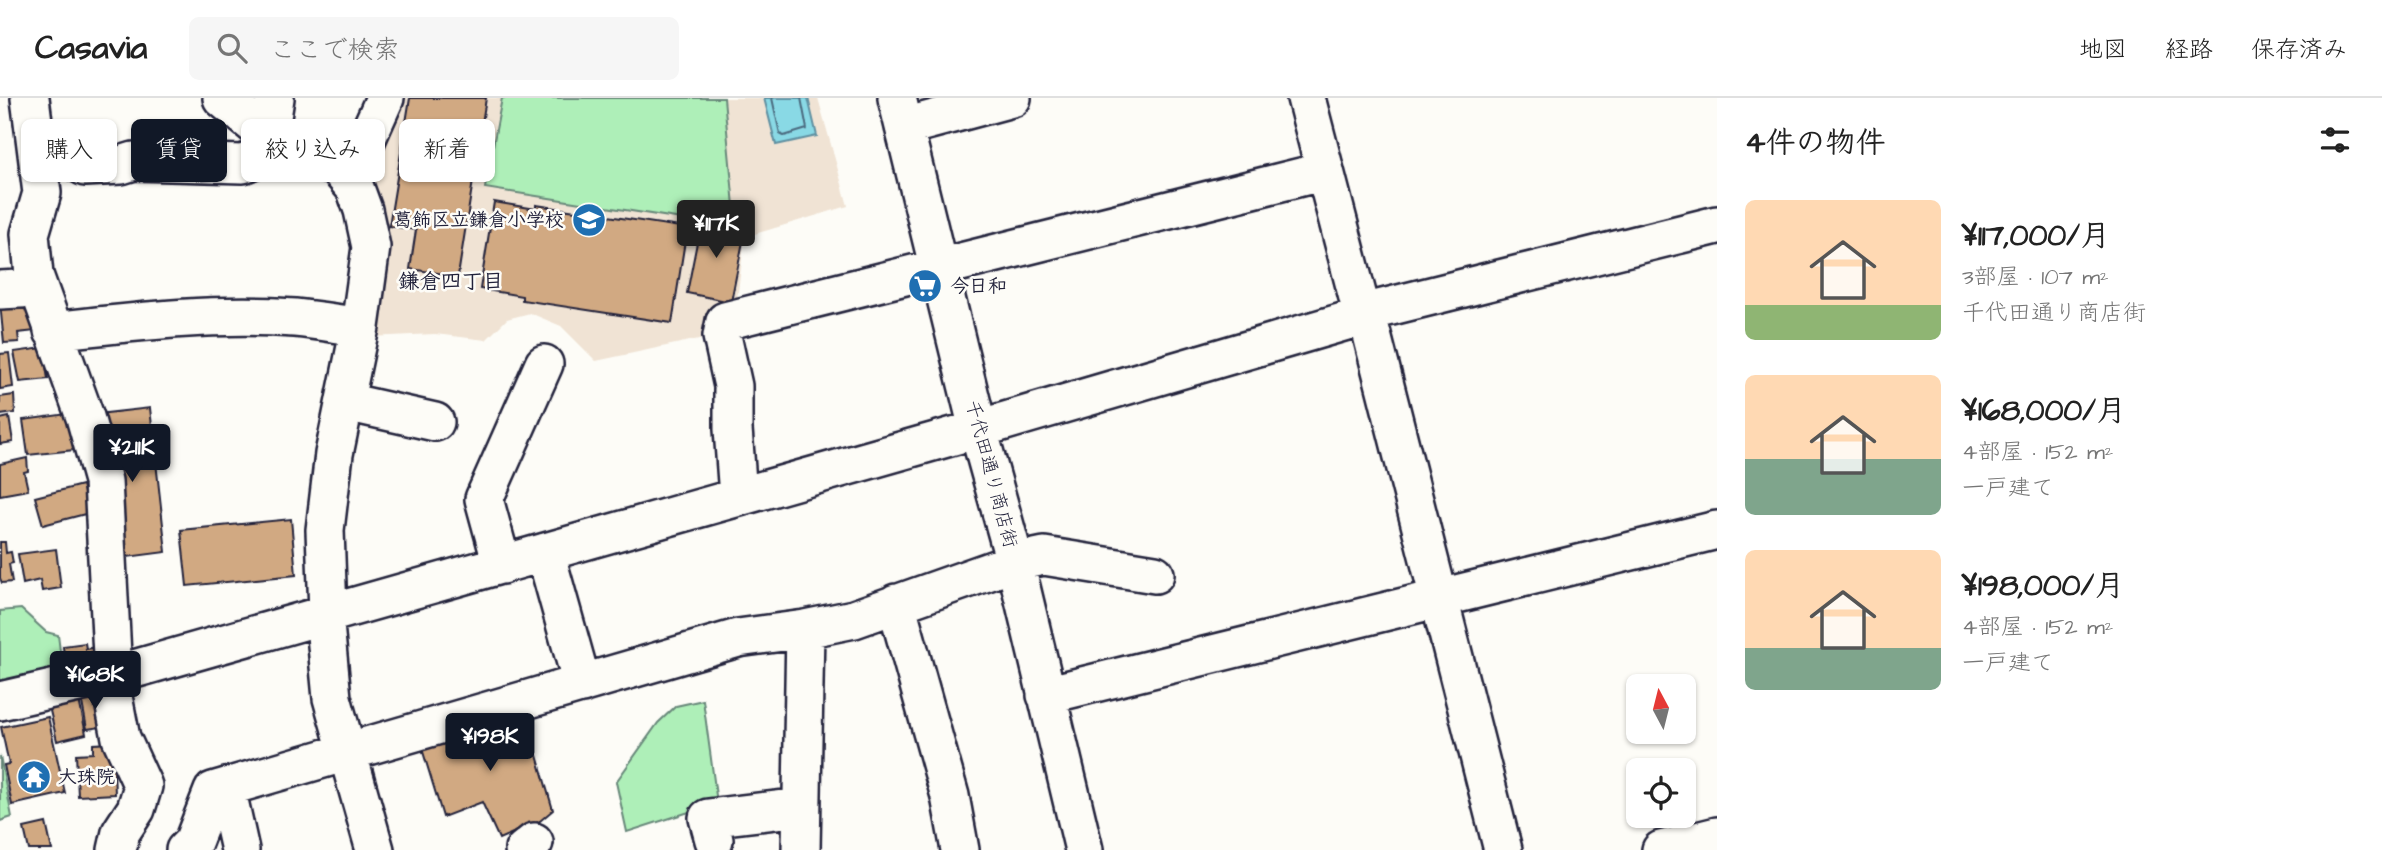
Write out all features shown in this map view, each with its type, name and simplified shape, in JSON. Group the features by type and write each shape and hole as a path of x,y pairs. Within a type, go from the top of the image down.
{"street":[{"path":"30,98 33,119"},
{"path":"222,98 247,119"},
{"path":"275,98 275,119"},
{"path":"376,119 385,98"},
{"path":"900,112 1012,98"},
{"path":"1306,98 1362,313 1367,313"},
{"name":"千代田通り商店街","path":"900,112 978,429 1016,562 1084,850"},
{"path":"117,165 135,161 241,164"},
{"path":"738,496 733,386 722,336 725,321 1325,171"},
{"path":"41,182 42,193 30,234 34,275 85,417 103,481 111,675 121,738 143,786 136,809 121,832 117,850"},
{"path":"351,182 363,210 371,247 360,327 334,454 325,530 326,614 332,698 374,850"},
{"path":"0,701 111,675 502,565 978,429 1367,313 1717,225"},
{"path":"0,290 37,288"},
{"path":"1367,313 1503,850"},
{"path":"53,331 207,317 294,318 360,327"},
{"path":"502,565 484,499 544,387"},
{"path":"345,401 435,422"},
{"path":"1046,695 1717,530"},
{"path":"545,552 582,684"},
{"path":"185,850 193,842 213,791 738,638 806,629 853,619 1016,562 1044,556 1155,574"},
{"path":"896,603 950,796 960,850"},
{"path":"802,850 800,807 806,629"},
{"path":"226,787 240,850"},
{"path":"714,840 708,818 800,807"},
{"path":"1661,850 1717,836"}],"shaded area":[{"name":"葛飾区立鎌倉小学校","path":"397,98 818,98 848,206 745,237 736,307 710,312 713,336 596,361 561,326 530,313 507,319 486,340 435,334 368,337 361,182 385,182 385,123"}],"green space":[{"path":"502,98 724,98 735,217 697,211 695,221 485,188 486,182 495,182 495,135"},
{"path":"21,609 46,632 58,635 63,675 0,688 0,611"},
{"path":"703,700 717,803 627,832 616,782 658,723 676,706"},
{"path":"0,756 12,817 0,821"}],"water":[{"path":"764,98 808,98 817,136 776,145"}],"building":[{"path":"410,98 486,98 483,119 407,119"},
{"path":"399,165 399,182 473,182 458,276 410,269 416,230 389,226"},
{"path":"494,202 536,209 536,205 687,228 672,323 522,300 522,296 480,289"},
{"path":"702,217 746,226 731,302 687,293"},
{"path":"23,299 36,331 18,333 19,342 4,343 0,303"},
{"path":"43,348 48,379 20,382 14,352"},
{"path":"9,353 13,387 0,389 0,354"},
{"path":"14,395 15,413 0,415 0,397"},
{"path":"150,408 166,552 112,559 98,414"},
{"path":"67,414 74,450 28,455 23,420"},
{"path":"9,417 13,442 0,444 0,419"},
{"path":"27,458 28,471 24,472 28,490 0,495 0,464"},
{"path":"82,485 89,513 43,525 35,497"},
{"path":"291,519 296,575 187,586 181,530"},
{"path":"0,542 5,542 6,553 11,552 13,563 9,564 12,582 2,583 0,578"},
{"path":"56,549 61,588 42,591 40,580 23,584 18,554"},
{"path":"85,643 86,649 99,646 103,662 65,666 63,646"},
{"path":"102,693 108,726 87,729 81,697"},
{"path":"78,695 86,734 57,741 48,702"},
{"path":"524,711 553,810 540,821 499,839 482,802 443,817 420,742"},
{"path":"48,717 65,793 12,805 4,765 9,764 1,727"},
{"path":"113,743 115,794 78,796 76,754 93,753 93,744"},
{"path":"46,823 52,850 29,850 24,828"}],"place":[{"name":"葛飾区立鎌倉小学校","path":"589,220"},
{"name":"今日和","path":"925,286"},
{"name":"大珠院","path":"34,777"}],"district":[{"name":"鎌倉四丁目","path":"451,281"}]}
